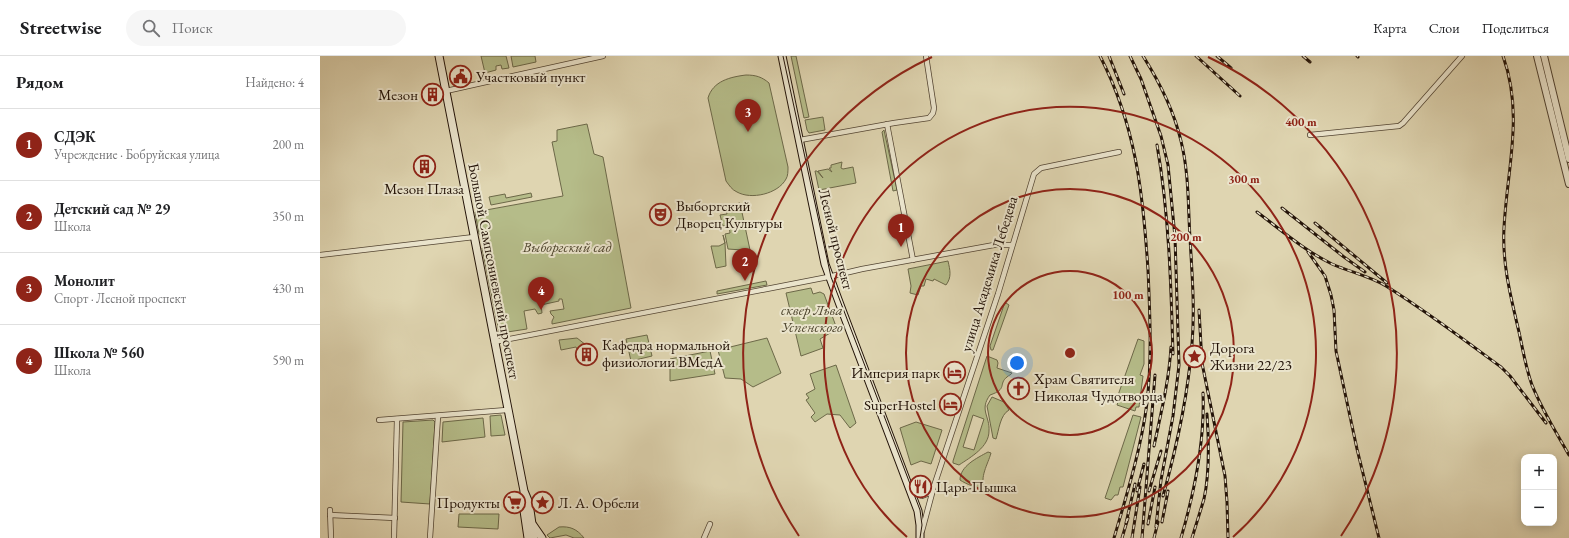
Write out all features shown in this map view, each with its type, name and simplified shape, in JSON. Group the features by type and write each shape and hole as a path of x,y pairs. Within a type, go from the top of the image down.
{"main road":[{"name":"Большой Сампсониевский проспект","path":"439,56 507,410 524,491 529,503 534,538"},
{"name":"Лесной проспект","path":"782,56 829,277 912,493 918,511 920,525 919,537"},
{"name":"Большой Сампсониевский проспект","path":"524,491 523,504 528,538"},
{"path":"532,524 542,538"}],"street":[{"path":"446,91 603,56"},
{"path":"800,140 928,118 933,113 926,56"},
{"path":"1310,135 1399,126 1462,56"},
{"path":"1537,56 1569,184"},
{"path":"1544,56 1569,159"},
{"path":"887,124 913,260"},
{"name":"улица Академика Лебедева","path":"919,537 932,492 998,294 1011,246 1034,174 1037,170 1119,152"},
{"path":"320,255 474,237"},
{"path":"494,342 829,277 847,272 994,245 1011,246"},
{"path":"379,420 507,410"},
{"path":"430,538 438,416"},
{"path":"394,538 397,419"},
{"path":"912,493 916,496 922,496 932,492"},
{"path":"330,510 331,538"},
{"path":"330,515 395,518"},
{"path":"704,538 710,524"}],"green space":[{"path":"481,56 506,56 509,68 502,69 501,65 496,66 496,70 485,73"},
{"path":"511,56 535,56 536,62 513,67"},
{"path":"791,56 796,56 809,117 804,118"},
{"path":"746,75 759,77 769,83 788,167 786,179 782,184 771,192 757,195 737,192 732,189 726,181 708,98 710,92 718,84 734,77"},
{"path":"823,117 825,130 809,133 805,120"},
{"name":"Выборгский сад","path":"587,124 594,154 603,157 631,308 552,324 554,317 550,311 564,309 562,299 559,299 559,301 541,305 542,313 538,314 535,309 524,311 527,329 501,333 499,332 482,248 487,247 484,234 479,234 475,212 563,196 552,142 557,141 557,130"},
{"path":"884,130 897,190 893,191 882,132"},
{"path":"842,162 841,168 843,169 853,167 856,183 819,190 815,171 817,171 823,178 818,171 828,169 832,172 829,168 831,168 831,165"},
{"path":"531,193 532,197 491,205 489,197 505,194 506,198"},
{"path":"740,203 750,250 758,260 746,262 743,258 742,250 728,249 725,234 730,233 729,225 723,226 720,215 727,214 725,206"},
{"path":"725,243 726,266 716,268 711,246 719,246"},
{"path":"948,261 950,276 946,285 934,279 933,281 926,279 924,286 921,286 918,295 910,293 911,286 908,269"},
{"path":"766,281 767,285 717,294 717,291"},
{"name":"сквер Льва Успенского","path":"811,288 813,294 820,292 824,294 837,329 820,339 823,348 801,356 786,293"},
{"path":"1006,303 1009,305 993,350 991,350 990,346"},
{"path":"647,335 652,356 631,361 626,339"},
{"path":"577,338 587,347 577,349 576,347 561,350 559,340"},
{"path":"767,338 781,373 753,387 741,379 725,378 718,350"},
{"path":"1138,339 1144,341 1144,364 1140,375 1143,376 1139,407 1136,407 1135,411 1117,405 1119,399 1117,398"},
{"path":"710,351 715,374 670,381 670,359"},
{"path":"987,356 997,360 997,368 1012,373 1004,380 999,391 990,395 985,405 989,431 983,447 959,465 953,463","holes":["973,415 984,419 974,450 963,447"]},
{"path":"836,365 856,423 850,428 840,415 827,414 815,422 811,417 815,413 806,400 809,398 806,394 815,389 810,374"},
{"path":"992,397 1004,402 1009,410 1006,412 1000,423 996,439 993,438 987,406"},
{"path":"501,415 505,435 491,436 490,416"},
{"path":"1133,415 1141,417 1123,487 1120,487 1118,495 1115,495 1111,500 1105,498"},
{"path":"483,418 485,437 442,442 443,422"},
{"path":"433,420 435,422 430,504 401,502 403,422"},
{"path":"916,422 942,430 931,464 921,461 911,465 900,428"},
{"path":"988,452 991,453 983,475 983,484 985,488 972,486 960,480 963,471 970,463"},
{"path":"459,514 499,514 498,529 458,527"},
{"path":"559,527 573,529 579,532 584,538 574,538 566,535 550,538 547,535"}],"tram line":[{"path":"783,56 831,277 920,510 922,525 920,538"}],"railway":[{"path":"1100,56 1122,108 1136,160 1146,242 1150,320 1150,369 1147,403 1133,471 1114,538"},
{"path":"1109,56 1124,94"},
{"path":"1130,56 1141,79 1161,136 1168,165 1175,237 1179,365 1173,416 1161,480 1156,527"},
{"path":"1143,56 1166,97 1178,130 1184,153 1187,177 1192,278 1193,331 1188,382 1173,458 1163,496"},
{"path":"1196,56 1240,96"},
{"path":"1217,56 1231,68"},
{"path":"1303,56 1310,62"},
{"path":"1503,56 1509,78 1513,121 1504,228 1504,255 1508,281 1526,366 1532,385 1569,455"},
{"path":"1157,145 1167,223 1173,354"},
{"path":"1282,208 1365,272"},
{"path":"1257,212 1293,240 1322,259 1373,279 1416,305 1501,367 1510,376 1546,423"},
{"path":"1315,223 1387,283"},
{"path":"1308,252 1325,276 1331,295 1334,310 1336,351 1357,449 1379,538"},
{"path":"1199,310 1202,363 1225,476 1228,538"},
{"path":"1154,446 1167,385 1171,347"},
{"path":"1142,538 1155,375"},
{"path":"1181,538 1191,502 1201,448 1203,393"},
{"path":"1192,538 1204,499 1207,478 1209,446 1207,414"},
{"path":"1149,491 1161,451"},
{"path":"1137,491 1144,464"},
{"path":"1126,523 1135,484"},
{"path":"1132,538 1140,487"},
{"path":"1148,524 1155,487"},
{"path":"1162,522 1168,491"},
{"path":"1122,538 1128,518"},
{"path":"1154,538 1158,522"}],"place":[{"name":"Участковый пункт","path":"461,77"},
{"name":"Мезон","path":"433,95"},
{"name":"Монолит","path":"748,132"},
{"name":"Мезон Плаза","path":"424,166"},
{"name":"Выборгский Дворец Культуры","path":"660,215"},
{"name":"СДЭК","path":"901,247"},
{"name":"Детский сад № 29","path":"745,281"},
{"name":"Школа № 560","path":"541,310"},
{"name":"Кафедра нормальной физиологии ВМедА","path":"587,354"},
{"name":"Дорога Жизни 22/23","path":"1194,357"},
{"name":"Империя парк","path":"955,373"},
{"name":"Храм Святителя Николая Чудотворца","path":"1018,388"},
{"name":"SuperHostel","path":"951,405"},
{"name":"Царь-Пышка","path":"921,487"},
{"name":"Продукты","path":"515,503"},
{"name":"Л. А. Орбели","path":"542,503"}]}
